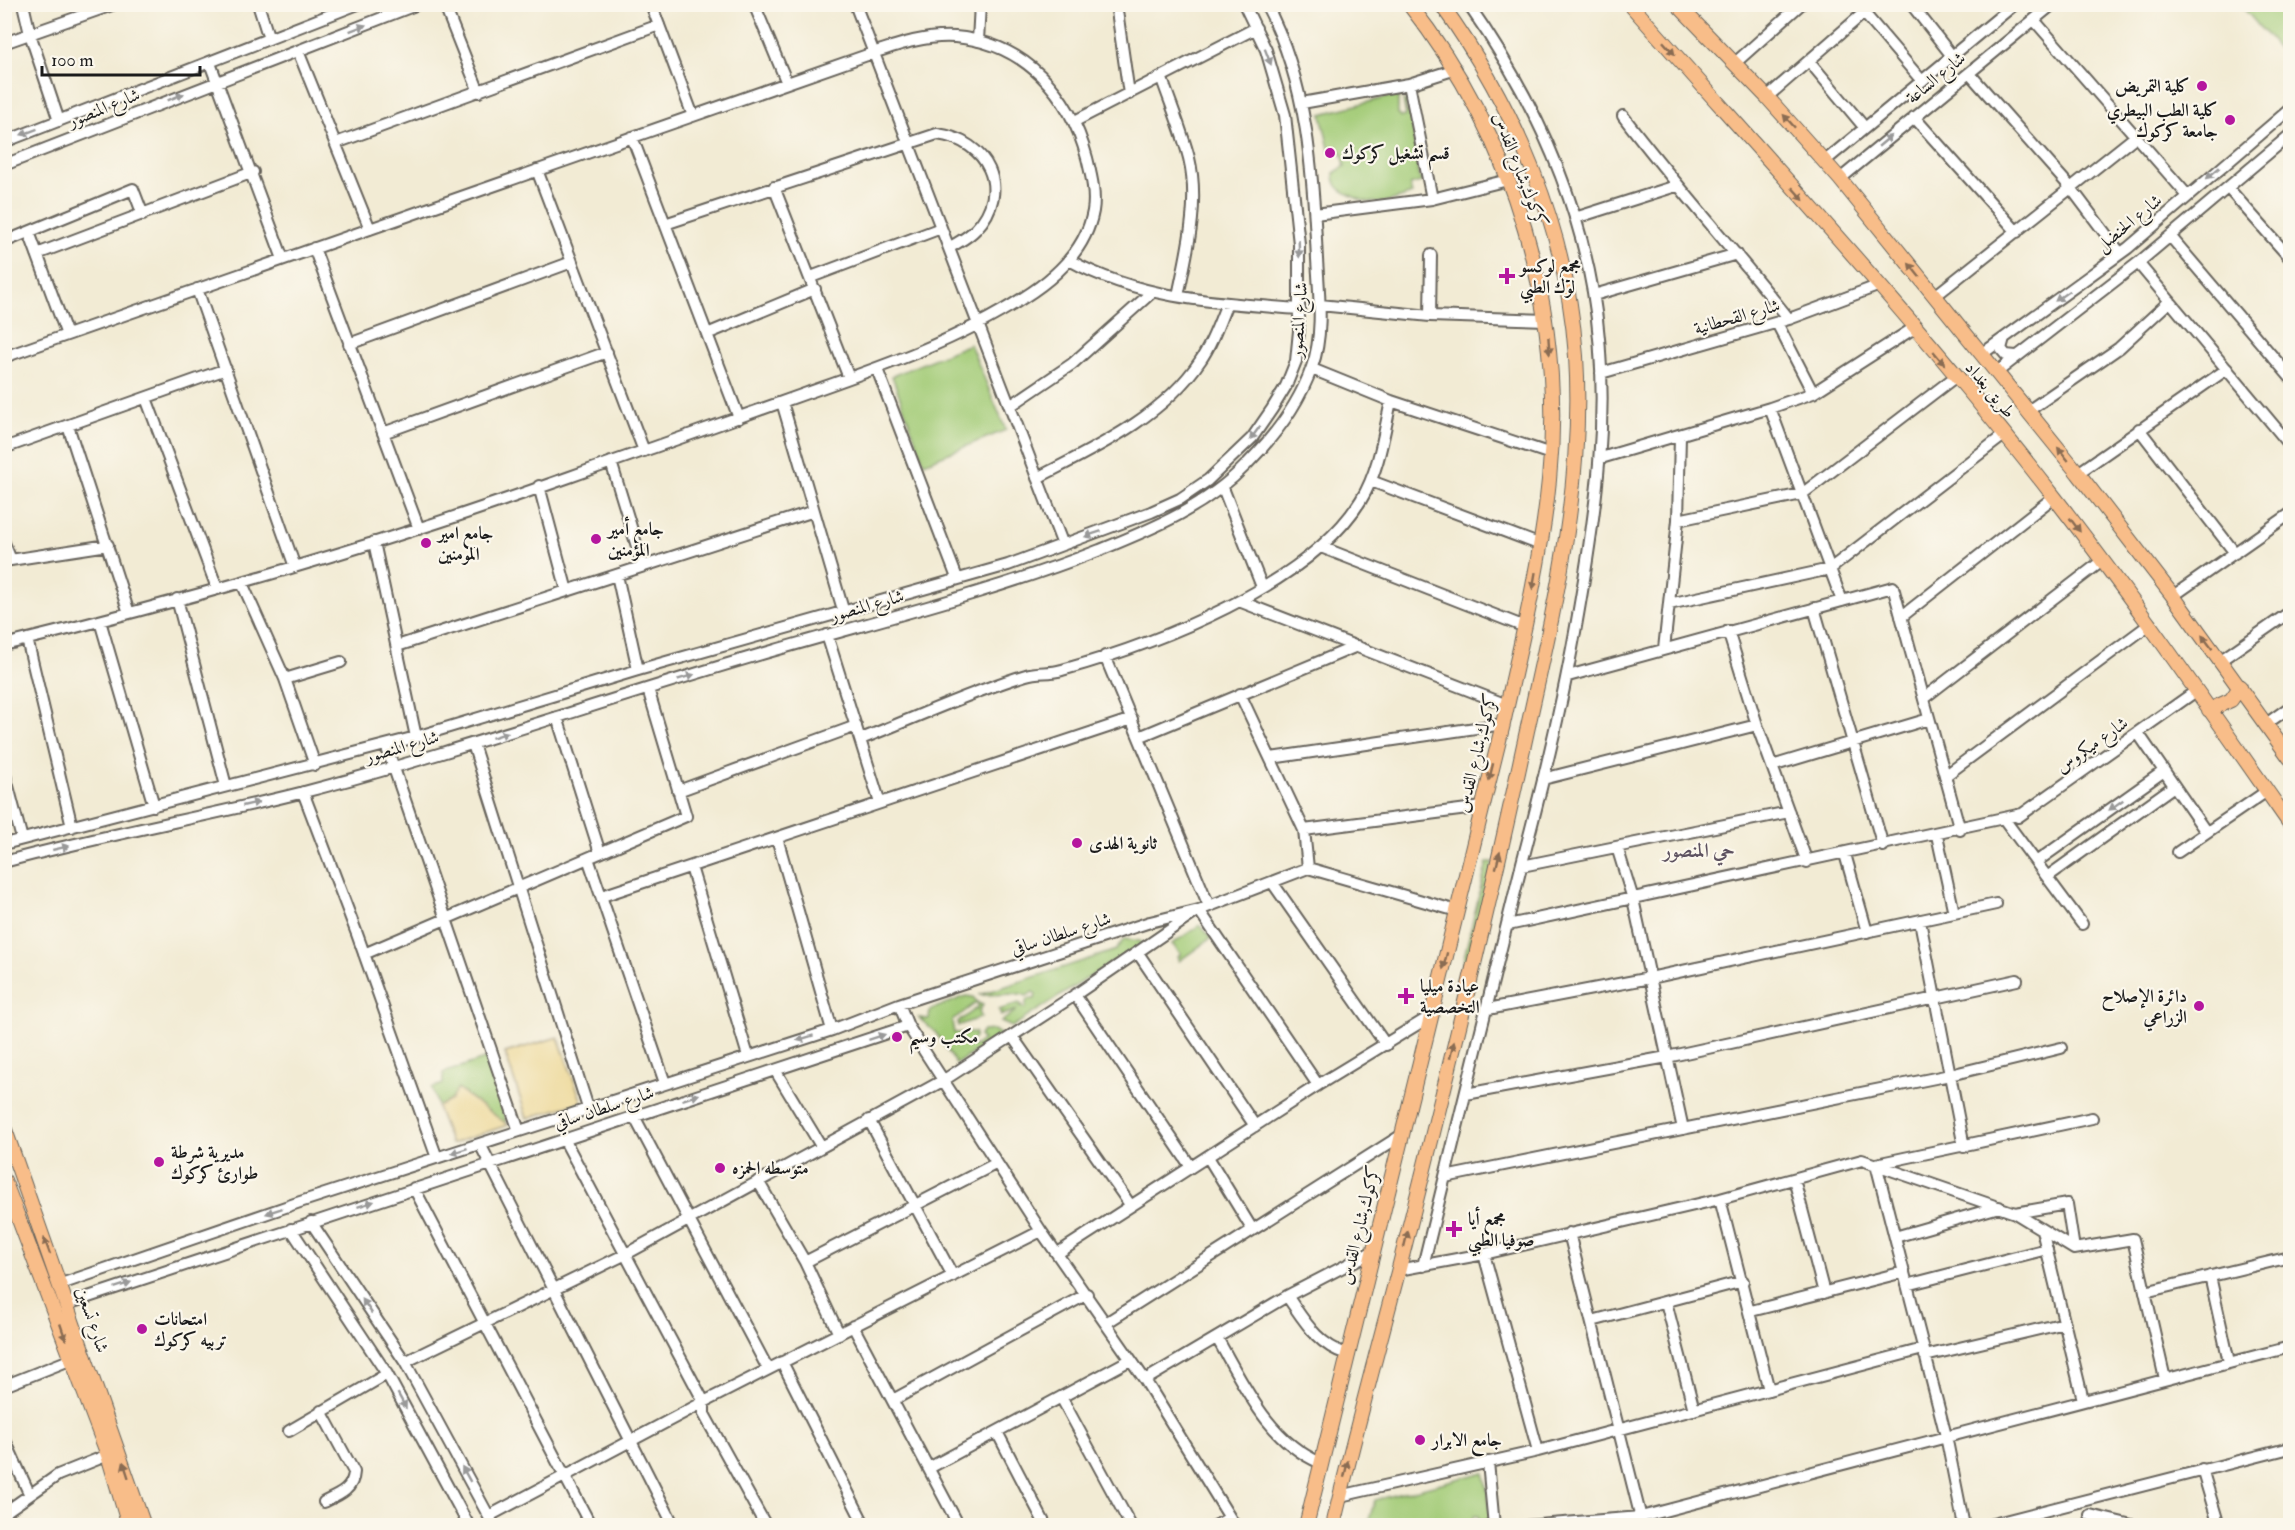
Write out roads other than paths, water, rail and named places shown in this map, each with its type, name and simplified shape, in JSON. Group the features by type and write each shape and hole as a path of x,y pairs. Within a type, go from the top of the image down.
{"main road":[{"name":"كركوك,شارع القدس","path":"1306,1526 1520,651 1540,545 1551,454 1551,380 1546,320 1528,241 1508,180 1484,124 1456,69 1409,4"},
{"name":"كركوك,شارع القدس","path":"1333,1526 1398,1270 1510,808 1544,656 1571,519 1576,465 1578,409 1570,305 1548,214 1508,114 1483,69 1441,4"},
{"name":"طريق بغداد","path":"1630,4 1880,285 2054,497 2150,624 2290,824"},
{"name":"طريق بغداد","path":"1677,4 1767,97 1840,178 2078,473 2221,660 2290,758"},
{"path":"1484,124 1508,114"},
{"path":"1520,651 1544,656"},
{"path":"2209,710 2231,700 2240,687"},
{"name":"شارع تسعين","path":"4,1127 61,1284 144,1526"},
{"name":"شارع تسعين","path":"4,1180 108,1455 129,1526"},
{"path":"1327,1435 1353,1440"}],"street":[{"path":"23,4 30,34 59,121"},
{"path":"4,43 115,4"},
{"path":"258,4 269,39"},
{"name":"شارع المنصور","path":"4,142 358,4"},
{"name":"شارع المنصور","path":"4,165 418,4"},
{"path":"444,4 479,92"},
{"path":"651,4 693,116"},
{"path":"754,4 787,83"},
{"path":"855,4 1063,545"},
{"path":"978,41 980,4"},
{"path":"1116,4 1129,94"},
{"name":"شارع المنصور","path":"4,844 416,737 638,670 1008,565 1180,499 1208,480 1252,438 1286,386 1296,361 1300,309 1294,182 1285,115 1274,71 1244,4"},
{"name":"شارع المنصور","path":"4,862 303,792 473,744 767,652 1017,581 1077,559 1182,514 1223,488 1267,443 1286,418 1312,369 1317,345 1320,304 1313,177 1302,103 1290,59 1266,4"},
{"path":"1423,1266 1568,676 1593,528 1600,458 1601,373 1594,295 1575,218 1556,162 1526,96 1468,4"},
{"path":"1735,63 1801,4"},
{"path":"1767,97 1874,4"},
{"path":"1911,4 1952,56"},
{"name":"شارع الساعة","path":"1840,178 2053,4"},
{"name":"شارع الساعة","path":"1825,161 2013,5"},
{"path":"1864,13 1922,81"},
{"path":"2034,20 2188,196"},
{"path":"336,143 659,25"},
{"path":"1075,121 1162,79 1256,28"},
{"path":"4,357 873,52 921,38 954,37 978,41 1014,57 1038,72 1058,93 1075,121 1086,154 1094,195 1088,228 1069,260 1049,280 978,325 877,369 419,529 242,583 4,645"},
{"path":"298,51 370,229"},
{"path":"1809,60 1865,128"},
{"path":"210,63 253,172 283,259"},
{"path":"1302,103 1409,84 1456,69"},
{"path":"1969,73 2071,188 2120,254"},
{"path":"1162,79 1190,160 1192,189 1189,243 1178,296"},
{"path":"1409,84 1432,199"},
{"name":"شارع الحنضل","path":"1982,354 2120,254 2290,109"},
{"path":"1623,116 1676,186 1737,254 1789,320"},
{"path":"1914,117 2017,232"},
{"path":"665,224 937,134 951,136 973,147 988,165 994,191 990,208 976,230 949,248"},
{"path":"1935,296 2136,136"},
{"path":"632,137 739,418"},
{"name":"شارع الحنضل","path":"1997,372 2138,263 2290,137"},
{"path":"1850,141 1864,159"},
{"path":"2240,150 2253,166"},
{"path":"537,170 644,451"},
{"path":"37,254 253,172"},
{"path":"1294,182 1313,177"},
{"path":"1315,214 1432,199 1508,180"},
{"path":"1575,218 1676,186"},
{"path":"774,187 849,378"},
{"path":"2228,188 2290,258"},
{"path":"4,242 133,189 143,215"},
{"path":"811,277 941,228"},
{"path":"29,232 67,335"},
{"path":"2170,236 2290,377"},
{"path":"314,248 419,529"},
{"path":"1594,295 1737,254"},
{"path":"1430,316 1431,255"},
{"path":"1069,260 1101,276 1151,293 1227,303 1300,309"},
{"path":"349,344 573,262"},
{"path":"2138,263 2290,445"},
{"name":"شارع القحطانية","path":"1601,373 1789,320 1880,285"},
{"path":"197,289 295,567"},
{"path":"707,334 815,289"},
{"path":"1010,406 1072,364 1151,293"},
{"path":"2028,411 2119,348 2170,301"},
{"path":"1037,478 1094,448 1165,401 1201,360 1227,303"},
{"path":"1320,304 1430,316 1546,320"},
{"path":"1777,323 1813,393"},
{"path":"1600,458 1680,436 1813,393 1914,328"},
{"path":"2004,338 2001,349 2006,355 2016,356"},
{"path":"383,433 607,352"},
{"path":"4,448 226,369"},
{"path":"877,369 957,578"},
{"path":"1312,369 1391,401 1551,454"},
{"path":"2078,473 2227,369"},
{"path":"1678,520 1802,494 1955,377"},
{"path":"146,398 217,588"},
{"path":"861,739 1023,676 1059,671 1105,656 1203,618 1262,587 1321,547 1349,517 1371,481 1391,401"},
{"path":"782,402 844,613"},
{"path":"1770,408 1842,601"},
{"path":"68,426 129,613"},
{"path":"2139,429 2235,553"},
{"path":"1669,604 1830,569 2004,435"},
{"path":"1664,649 1678,520 1680,436"},
{"path":"611,462 643,566"},
{"path":"1371,481 1540,545"},
{"path":"539,486 567,591"},
{"path":"1223,488 1262,587"},
{"path":"1901,617 2054,497"},
{"path":"397,646 814,511"},
{"path":"2173,596 2290,514"},
{"path":"374,542 416,737"},
{"path":"4,543 8,561 108,545"},
{"path":"1321,547 1525,627"},
{"path":"1924,698 2102,561"},
{"path":"617,575 638,670"},
{"path":"242,583 285,679 315,765"},
{"path":"1568,676 1893,587 1960,830"},
{"path":"177,599 226,786"},
{"path":"1239,601 1507,705"},
{"path":"1814,608 1883,846"},
{"path":"2221,660 2290,612"},
{"path":"100,621 154,806"},
{"path":"1945,776 2150,624"},
{"path":"1728,632 1757,725 1807,862"},
{"path":"762,635 767,652"},
{"path":"827,635 880,803"},
{"path":"27,639 72,827"},
{"path":"1139,737 1357,646"},
{"path":"1105,656 1132,719 1204,908 1318,1085"},
{"path":"285,679 340,662"},
{"path":"364,954 686,816 648,689"},
{"name":"شارع ميكروس","path":"1508,925 2006,822 2022,814 2196,691"},
{"path":"1240,694 1304,830 1308,868"},
{"path":"2266,724 2290,707"},
{"path":"557,717 600,853"},
{"path":"602,896 1132,719"},
{"path":"1772,766 1929,719"},
{"path":"1271,758 1503,724"},
{"path":"1543,779 1757,725"},
{"path":"678,791 856,726"},
{"path":"2138,733 2206,832"},
{"path":"473,744 588,1108"},
{"path":"386,745 519,1131"},
{"path":"4,771 22,839"},
{"path":"2036,862 2164,771"},
{"path":"2047,877 2174,786"},
{"path":"2178,852 2267,791"},
{"path":"303,792 364,954 436,1158"},
{"path":"1304,830 1483,807"},
{"path":"1522,866 1789,812"},
{"path":"2006,822 2082,924"},
{"path":"1937,835 1954,913"},
{"path":"777,838 832,1030"},
{"path":"1617,847 1633,898 1683,1129"},
{"path":"1845,854 1867,932"},
{"path":"588,858 665,1083"},
{"path":"691,867 748,1056"},
{"path":"405,1362 626,1254 944,1080 1204,908 1308,868 1457,911"},
{"path":"1272,882 1386,1046"},
{"path":"1488,1008 1650,978 1996,904"},
{"name":"شارع سلطان ساقي","path":"61,1284 436,1158 832,1030 899,1004 1150,922 1204,908"},
{"path":"1920,921 1964,1147"},
{"path":"1138,953 1255,1126"},
{"path":"1466,1094 1667,1057 1935,1000 2017,980"},
{"path":"1075,995 1191,1167"},
{"path":"899,1004 908,1026 1041,1231 1145,1380 1232,1522 1215,1526"},
{"path":"1058,1253 1318,1085 1386,1046 1431,1016"},
{"name":"شارع سلطان ساقي","path":"67,1304 291,1228 908,1026"},
{"path":"1012,1036 1131,1206"},
{"path":"1445,1177 1950,1075 2061,1048"},
{"path":"775,1070 821,1146"},
{"path":"634,1116 768,1369"},
{"path":"1876,1164 2092,1118"},
{"path":"869,1120 953,1276"},
{"path":"1106,1323 1402,1134"},
{"path":"564,1139 704,1402 704,1414 766,1526"},
{"path":"480,1144 674,1526"},
{"path":"1208,1157 1252,1229"},
{"path":"1398,1270 1484,1254 1720,1199 1862,1160 2015,1213 2074,1249 2133,1239 2165,1379"},
{"path":"805,1262 997,1162"},
{"path":"1876,1164 1946,1436 1964,1526"},
{"path":"1794,1179 1824,1293"},
{"path":"758,1181 805,1262 839,1334"},
{"path":"414,1188 591,1526"},
{"path":"1720,1199 1751,1311 1769,1390"},
{"path":"2015,1213 2067,1204 2074,1249"},
{"path":"1894,1237 1999,1207"},
{"path":"310,1222 405,1362 491,1521 566,1477 704,1402 1041,1231"},
{"path":"291,1228 387,1374 469,1526"},
{"path":"2042,1230 2083,1400"},
{"path":"1569,1233 1642,1521"},
{"path":"1907,1285 2047,1249"},
{"path":"1145,1380 1287,1296 1372,1252"},
{"path":"1484,1254 1538,1451"},
{"path":"2145,1292 2290,1257"},
{"path":"1751,1311 1904,1272"},
{"path":"2210,1276 2229,1362"},
{"path":"1592,1322 1743,1281"},
{"path":"893,1400 1087,1294"},
{"path":"1287,1296 1317,1337 1334,1349 1347,1354"},
{"path":"1666,1302 1694,1410"},
{"path":"1340,1496 1538,1451 1924,1352 2065,1323"},
{"path":"853,1326 959,1526"},
{"path":"1217,1338 1253,1400 1278,1434 1297,1452 1321,1463"},
{"path":"1525,1526 1642,1521 1946,1436 2290,1347"},
{"path":"4,1386 72,1359"},
{"path":"929,1468 1130,1360"},
{"path":"782,1362 865,1526"},
{"path":"289,1431 387,1374"},
{"path":"1062,1396 1131,1526"},
{"path":"321,1411 354,1472 354,1480 346,1492 324,1502"},
{"path":"997,1432 1046,1526"},
{"path":"4,1438 29,1493"},
{"path":"1985,1526 2290,1448"},
{"path":"4,1513 29,1493 58,1475 108,1455"},
{"path":"1488,1462 1494,1526"},
{"path":"2202,1469 2219,1526"},
{"path":"2085,1500 2092,1520 2136,1526"}],"place":[{"name":"كلية التمريض","path":"2202,86"},
{"name":"كلية الطب البيطري جامعة كركوك","path":"2230,120"},
{"name":"قسم تشغيل كركوك","path":"1330,153"},
{"name":"مجمع لوكسو لوك الطبي","path":"1507,276"},
{"name":"جامع أمير المؤمنين","path":"596,539"},
{"name":"جامع امير المومنين","path":"426,543"},
{"name":"ثانوية الهدى","path":"1077,843"},
{"name":"عيادة ميليا التخصصية","path":"1406,996"},
{"name":"دائرة الإصلاح الزراعي","path":"2199,1006"},
{"name":"مكتب وسيم","path":"897,1037"},
{"name":"مديرية شرطة طوارئ كركوك","path":"159,1162"},
{"name":"متوسطه الحمزه","path":"720,1168"},
{"name":"مجمع أيا صوفيا الطبي","path":"1454,1229"},
{"name":"امتحانات تربيه كركوك","path":"142,1329"},
{"name":"جامع الابرار","path":"1420,1440"}],"district":[{"name":"حي المنصور","path":"1699,850"}]}
